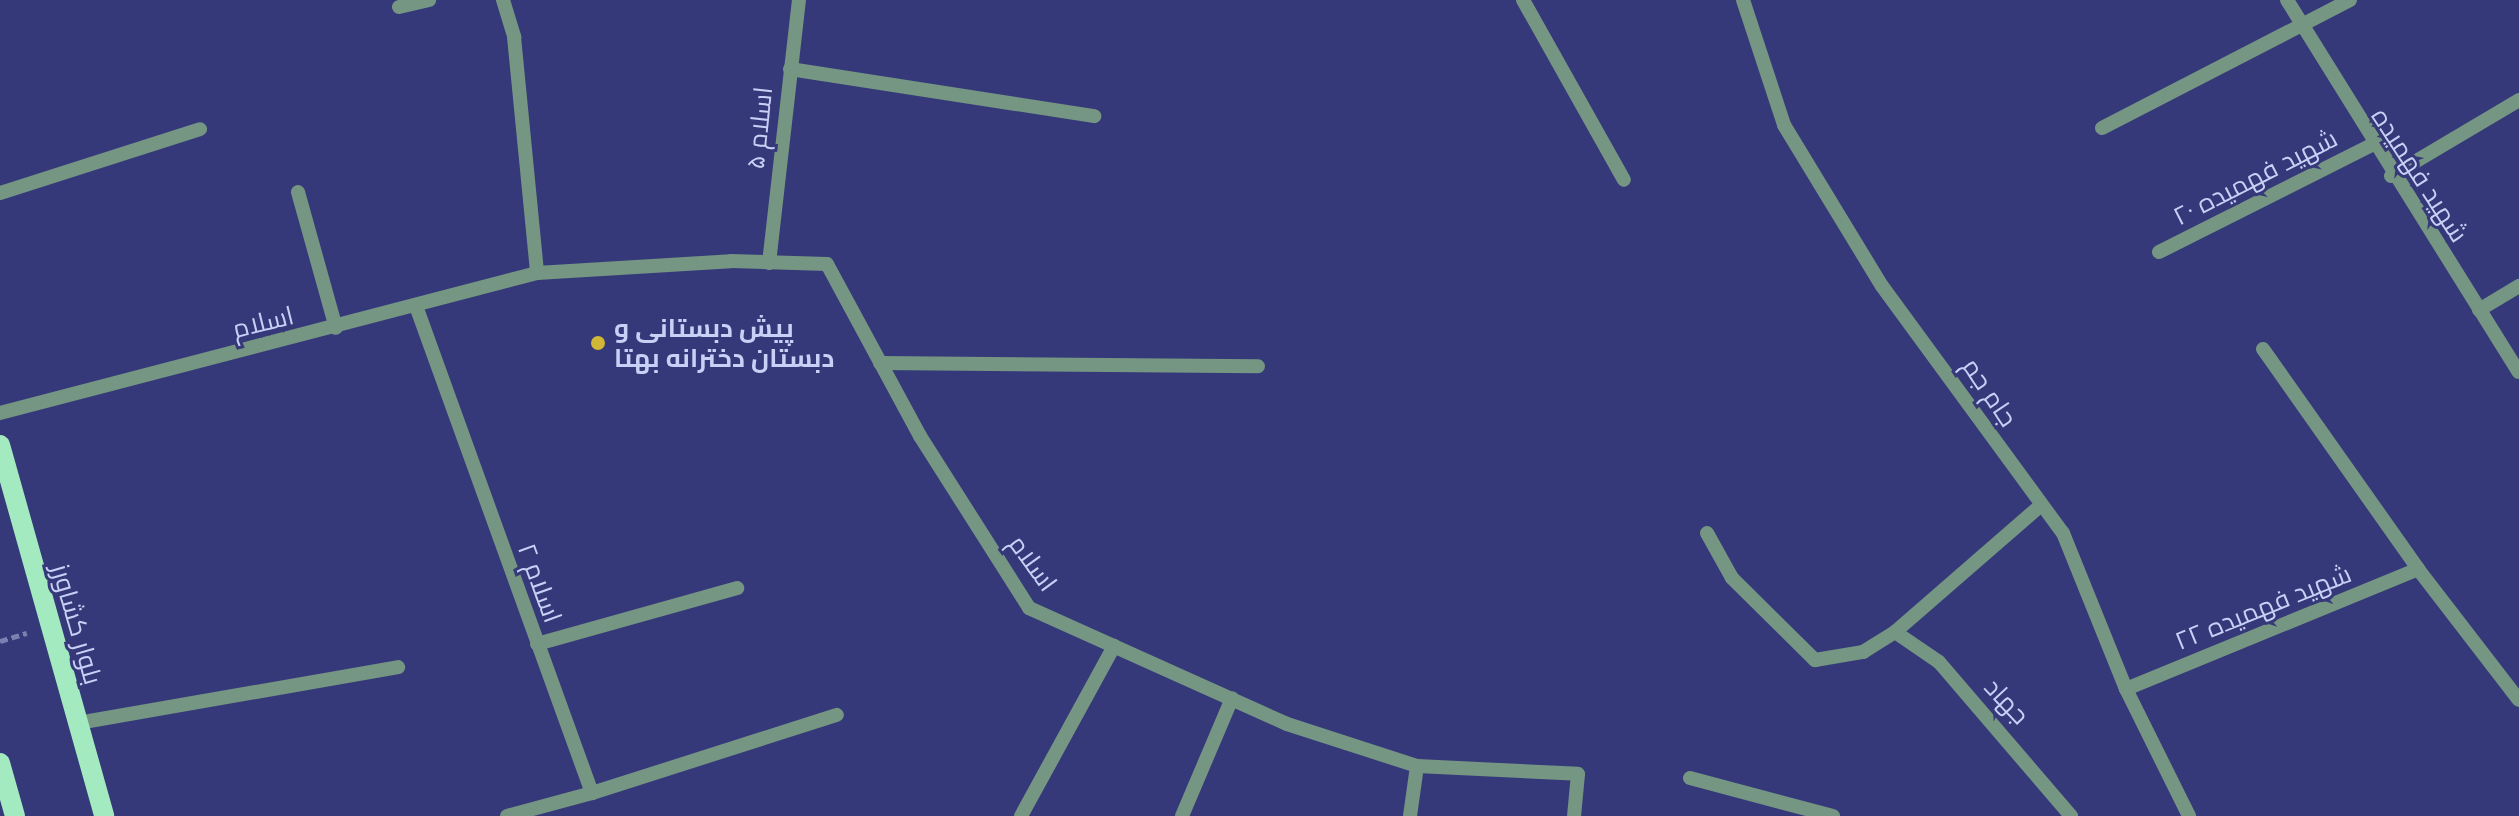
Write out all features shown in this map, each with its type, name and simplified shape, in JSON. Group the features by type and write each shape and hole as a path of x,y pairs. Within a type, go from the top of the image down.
{"main road":[{"name":"بلوار کشاورز","path":"0,445 104,816"},
{"path":"0,763 15,816"}],"street":[{"path":"399,7 429,0"},
{"path":"503,0 514,37 537,273"},
{"name":"اسلام ۵","path":"769,263 799,0"},
{"path":"1523,0 1624,180"},
{"name":"جام جم","path":"1743,0 1784,125 1882,286 2063,533 2126,689 2189,816"},
{"name":"شهید فهمیده","path":"2287,0 2299,30 2519,372"},
{"path":"2102,128 2299,30 2350,0"},
{"path":"790,69 1094,116"},
{"path":"2391,176 2519,100"},
{"path":"0,193 200,129"},
{"name":"شهید فهمیده ۲۰","path":"2159,252 2372,145"},
{"path":"298,192 336,328"},
{"name":"اسلام","path":"0,413 336,328 537,273 769,263 827,264 880,363 1029,608 1232,698 1417,766 1578,774 1574,816"},
{"path":"2479,310 2519,286"},
{"name":"اسلام ۲","path":"416,306 592,793"},
{"path":"2263,349 2418,569 2519,700"},
{"path":"880,363 1258,366"},
{"path":"1707,533 1732,578 1815,660 1863,652 1895,632 2041,505"},
{"name":"شهید فهمیده ۲۲","path":"2126,689 2418,569"},
{"path":"537,644 737,588"},
{"name":"جهاد","path":"1895,632 1939,662 2071,816"},
{"path":"1021,816 1114,646"},
{"path":"78,723 398,667"},
{"path":"1182,816 1232,698"},
{"path":"507,816 592,793 837,715"},
{"path":"1410,816 1417,766"},
{"path":"1690,778 1833,816"}],"place":[{"name":"پیش دبستانی و دبستان دخترانه بهتا","path":"598,343"}]}
